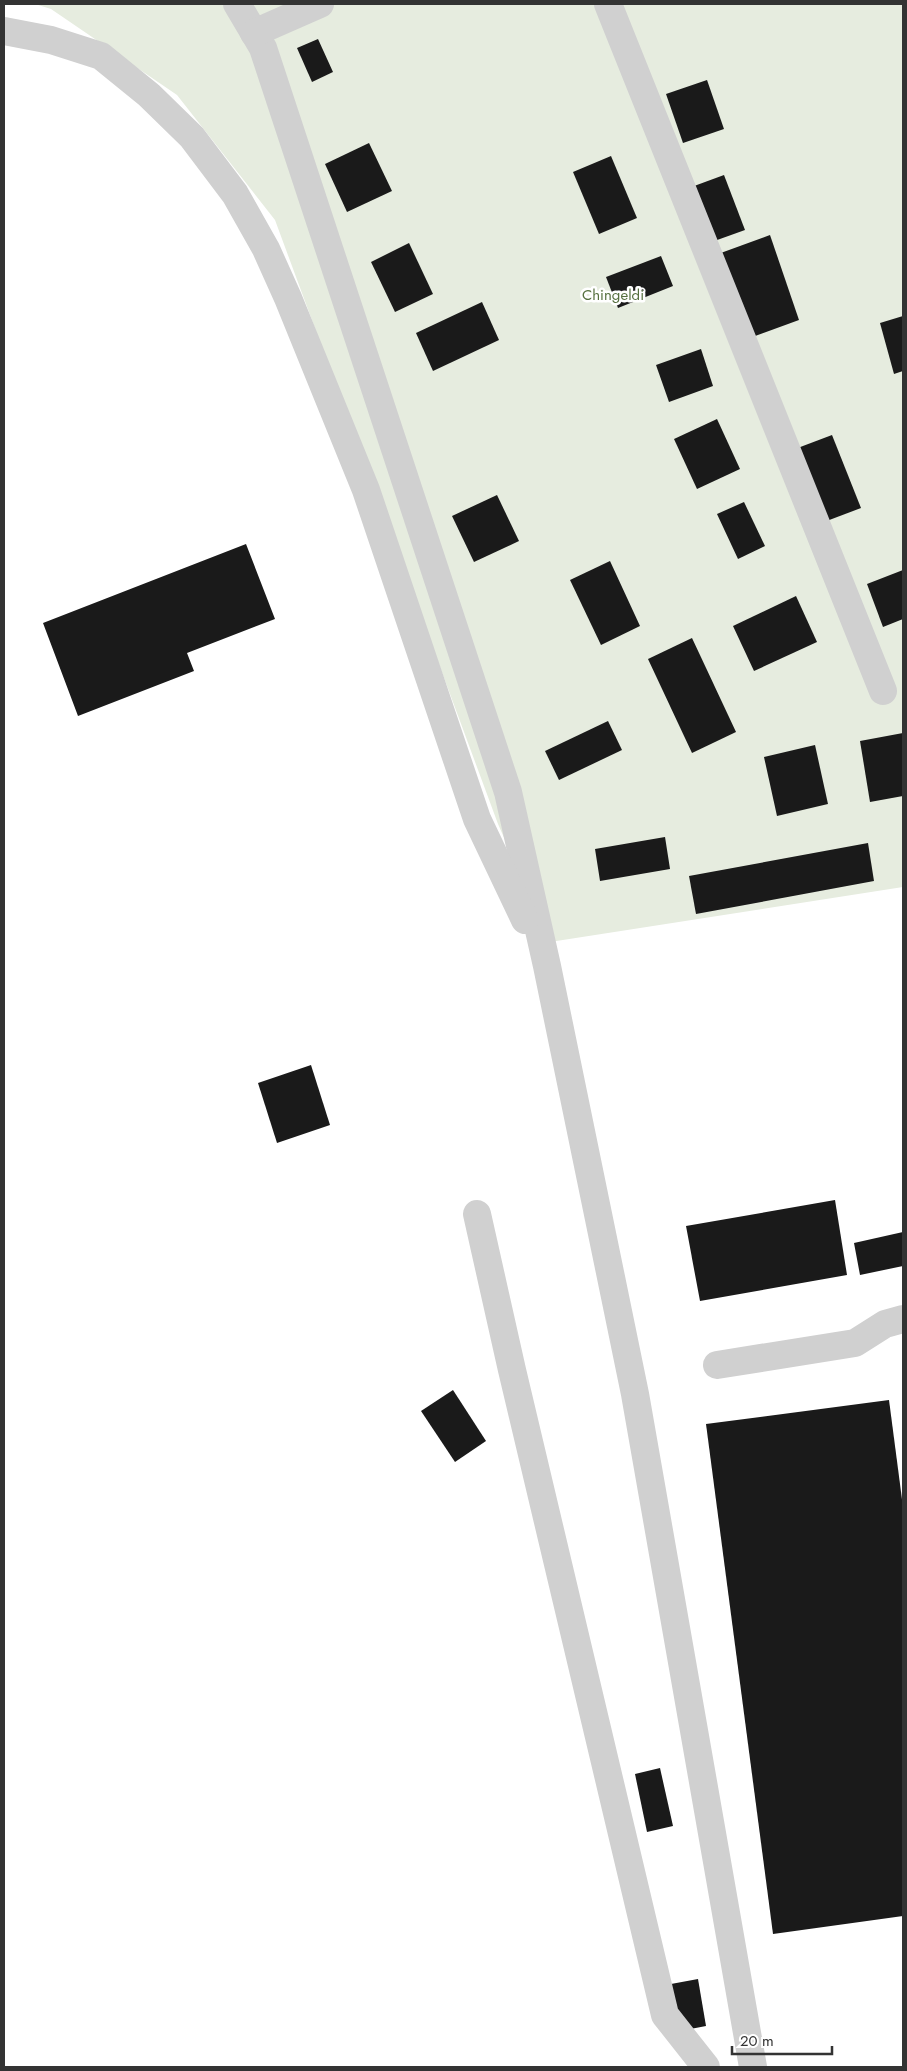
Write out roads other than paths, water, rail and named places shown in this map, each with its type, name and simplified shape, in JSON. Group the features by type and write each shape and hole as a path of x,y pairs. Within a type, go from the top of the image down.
{"street":[{"path":"237,4 263,48 508,792 547,966 635,1394 753,2067"},
{"path":"254,33 320,4"},
{"path":"608,4 882,691"},
{"path":"4,31 51,40 101,56 149,96 192,137 235,194 266,248 366,490 477,819 547,966"},
{"path":"477,1214 514,1380 666,2015 706,2067"},
{"path":"717,1365 855,1343 885,1324 903,1319"}],"park label":[{"name":"Chingeldi","path":"613,295"}]}
